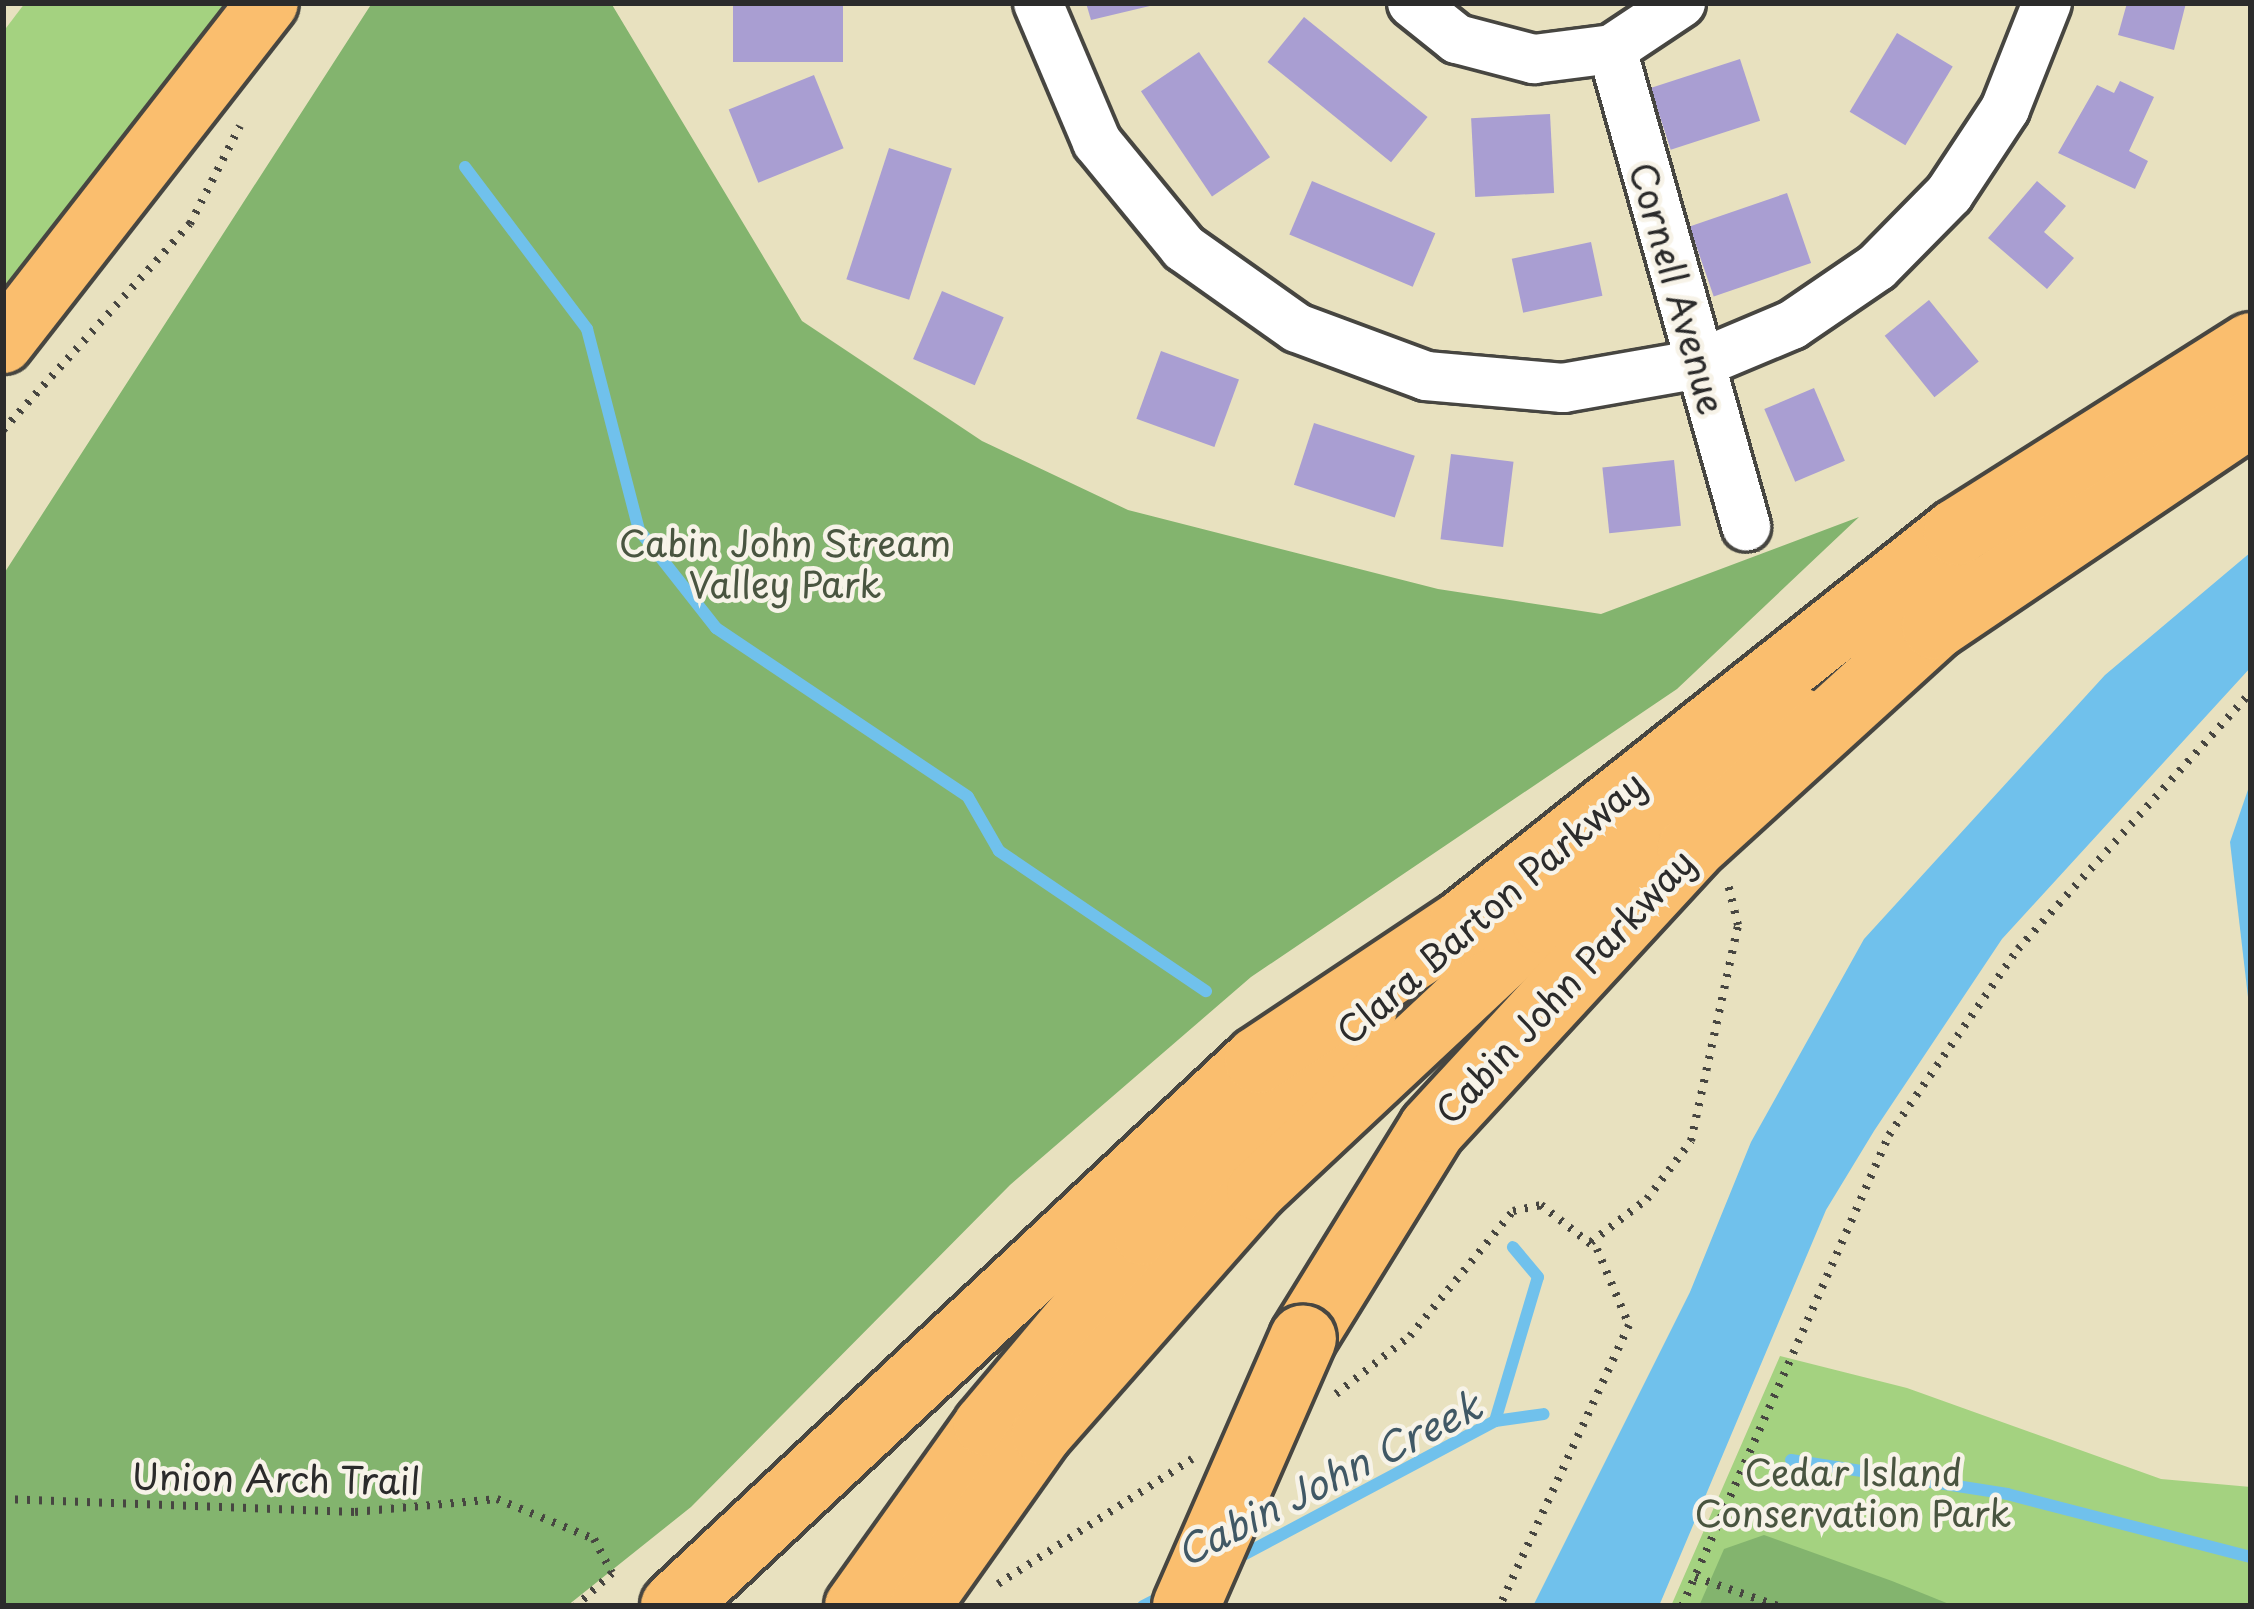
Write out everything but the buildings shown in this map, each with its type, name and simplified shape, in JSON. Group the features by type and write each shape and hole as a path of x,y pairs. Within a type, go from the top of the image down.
{"highway":[{"name":"Clara Barton Parkway","path":"1462,924 1957,532 2251,346"},
{"name":"Clara Barton Parkway","path":"1935,626 2251,413"},
{"name":"Cabin John Parkway","path":"1186,1606 1303,1338 1432,1129 1691,848 1935,626"},
{"path":"674,1606 1258,1060 1462,924"}],"main road":[{"path":"3,344 268,3"},
{"name":"Clara Barton Parkway","path":"920,1606 977,1563 1147,1308 1364,1082 1737,762 1935,626"},
{"name":"Clara Barton Parkway","path":"855,1606 895,1545 1144,1234 1462,924"}],"street":[{"path":"1038,3 1097,142 1184,248 1297,328 1426,376 1563,388 1699,364 1809,313 1877,267 1949,194 2005,110 2047,3"},
{"path":"1412,3 1457,39 1534,59 1612,49 1682,3"},
{"name":"Cornell Avenue","path":"1612,49 1746,526"}],"path":[{"path":"3,430 190,224 249,108"},
{"path":"1682,1606 1889,1135 2018,949 2251,692"},
{"path":"1591,1242 1647,1199 1691,1141 1714,1064 1738,925 1723,868 1691,848"},
{"path":"1323,1400 1410,1336 1513,1211 1541,1204 1591,1242 1623,1292 1628,1325 1500,1606"},
{"path":"977,1563 1209,1444"},
{"name":"Union Arch Trail","path":"3,1499 355,1512 497,1499 595,1539 612,1574 576,1606"},
{"path":"1695,1577 1778,1606"}],"green space":[{"path":"25,3 235,3 3,314 3,32"},
{"name":"Cabin John Stream Valley Park","path":"372,3 611,3 802,321 982,441 1128,510 1438,589 1601,614 1859,517 1677,689 1251,977 1010,1185 691,1507 567,1606 3,1606 3,575"},
{"name":"Cedar Island Conservation Park","path":"1780,1356 1907,1388 2161,1479 2251,1487 2251,1606 1671,1606"},
{"path":"1764,1535 1954,1606 1699,1606 1724,1549"}],"water":[{"path":"2251,552 2251,667 2002,939 1874,1131 1826,1210 1659,1606 1533,1606 1690,1292 1751,1142 1864,939 2105,675"},
{"path":"2251,781 2251,1023 2230,842"}],"waterway":[{"path":"465,167 587,329 639,530 716,628 968,797 999,851 1206,991"},
{"path":"1495,1421 1538,1277 1513,1247"},
{"name":"Cabin John Creek","path":"1230,1562 1495,1421 1544,1414"},
{"name":"Cabin John Creek","path":"1791,1460 2007,1494 2251,1557"},
{"name":"Cabin John Creek","path":"1143,1606 1169,1593"}]}
